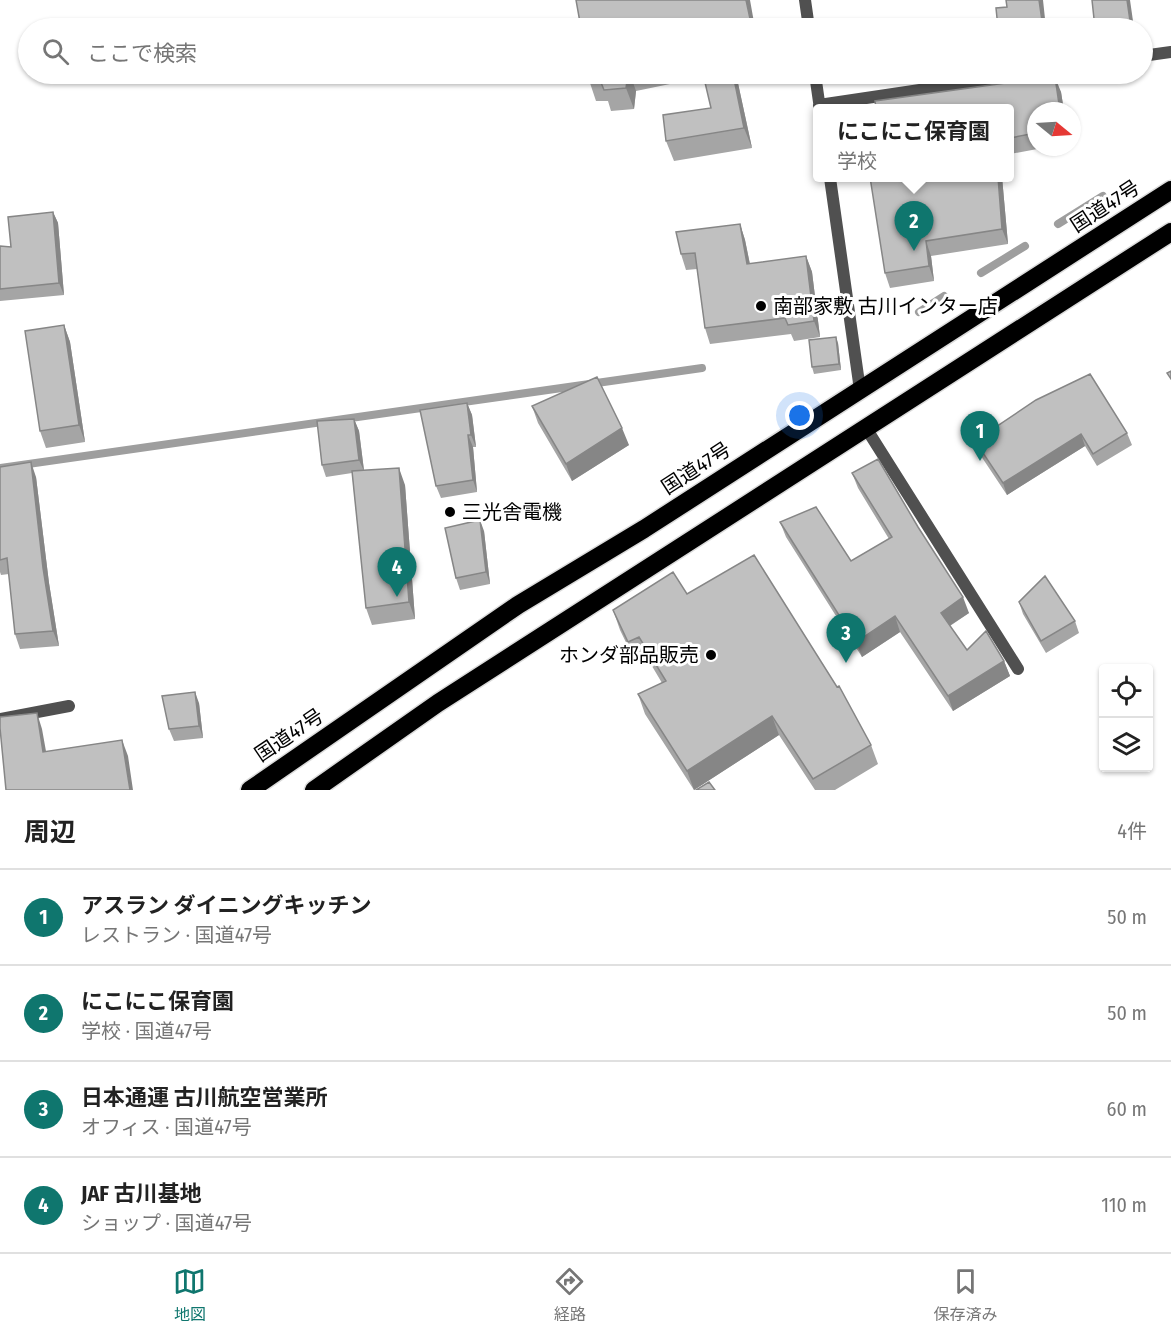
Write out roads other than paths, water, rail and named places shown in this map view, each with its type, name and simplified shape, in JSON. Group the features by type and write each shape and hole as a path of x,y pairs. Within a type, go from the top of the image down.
{"highway":[{"name":"国道47号","path":"250,790 518,605 644,529 1171,190"},
{"path":"314,790 438,703 1171,232"}],"street":[{"path":"805,0 808,18"},
{"path":"1153,55 1171,52"},
{"path":"817,84 820,104"},
{"path":"833,104 962,84"},
{"path":"831,182 860,390"},
{"path":"866,428 1018,669"},
{"path":"0,719 69,706"}],"waterway":[{"path":"1058,224 1103,196"},
{"path":"981,273 1025,246"},
{"path":"919,312 944,296"},
{"path":"0,468 702,368"}],"place":[{"name":"にこにこ保育園","path":"914,251"},
{"name":"南部家敷 古川インター店","path":"761,306"},
{"name":"アスラン ダイニングキッチン","path":"980,461"},
{"name":"三光舎電機","path":"450,512"},
{"name":"JAF 古川基地","path":"397,597"},
{"name":"ホンダ部品販売","path":"711,655"},
{"name":"日本通運 古川航空営業所","path":"846,663"}]}
